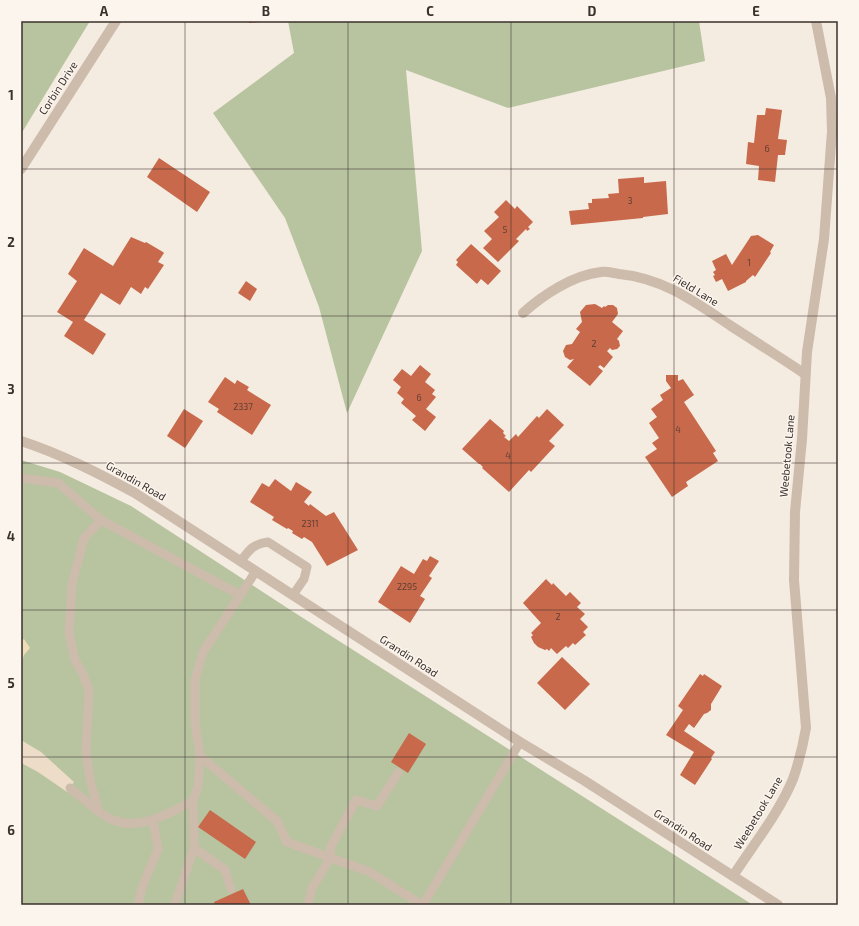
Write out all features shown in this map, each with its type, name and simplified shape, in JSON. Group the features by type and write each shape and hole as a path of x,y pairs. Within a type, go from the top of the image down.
{"street":[{"name":"Corbin Drive","path":"21,169 116,21"},
{"name":"Weebetook Lane","path":"733,876 779,806 793,779 802,749 806,728 794,580 795,512 810,329 824,239 832,131 831,98 816,21"},
{"name":"Field Lane","path":"523,313 559,286 579,278 601,272 627,274 676,290 806,374"},
{"name":"Grandin Road","path":"21,441 84,466 136,493 520,742 585,781 778,905"}],"lane":[{"path":"21,478 58,483 101,520 240,595"},
{"path":"99,812 90,780 86,751 88,690 83,674 75,660 69,633 72,584 84,538 101,520"},
{"path":"241,561 250,549 258,543 268,542 307,567 304,579 293,595"},
{"path":"175,904 194,848 193,801 198,786 200,756 195,723 195,680 203,652 256,571"},
{"path":"200,756 277,821 288,842 370,872 423,905 520,742"},
{"path":"308,905 312,888 331,857 330,848 356,800 377,806 398,773"},
{"path":"70,788 99,812 113,820 132,823 153,820 193,801"},
{"path":"138,905 142,887 158,849 153,820"},
{"path":"194,848 225,870 231,889"}],"green space":[{"path":"21,21 90,21 21,134"},
{"path":"288,21 699,21 705,61 508,108 406,70 422,251 347,413 319,307 285,218 213,113 294,53"},
{"path":"21,460 60,472 131,506 292,611 753,905 21,905"}],"sand":[{"path":"24,639 30,648 24,655 21,664 21,641"}],"shaded area":[{"path":"21,740 41,752 74,782 67,792 38,772 21,763"}],"building":[{"path":"249,21 259,21 259,22 249,23"},
{"path":"766,108 782,110 778,139 787,140 785,155 778,155 775,182 758,180 759,166 746,164 748,142 754,143 757,115 765,115"},
{"path":"159,158 210,192 197,212 147,177"},
{"path":"644,177 644,183 666,181 668,214 571,225 569,211 589,209 588,203 592,203 592,199 609,198 608,194 619,193 618,179"},
{"path":"506,200 515,209 517,206 533,222 528,227 530,229 527,231 526,229 516,239 519,241 498,262 483,248 492,239 484,231 499,217 494,212"},
{"path":"758,235 774,245 770,252 771,253 755,277 753,275 746,282 728,291 722,279 716,282 713,272 716,270 712,261 726,254 732,265 751,236"},
{"path":"131,237 145,243 146,242 163,252 164,253 158,262 164,265 148,289 145,287 141,294 131,287 120,305 101,293 84,320 106,334 93,355 64,336 73,322 57,312 77,281 68,274 84,248 113,266"},
{"path":"471,244 501,271 488,285 481,279 477,284 456,265 458,262 456,260"},
{"path":"246,281 257,289 250,301 238,293"},
{"path":"595,304 602,308 604,306 613,305 617,308 618,314 612,322 623,331 617,339 620,346 617,349 612,350 610,348 607,351 613,357 604,368 600,365 598,367 603,371 590,386 567,367 574,359 570,360 565,357 563,351 566,345 572,344 580,332 576,329 582,322 580,312 586,305"},
{"path":"420,365 431,374 425,382 435,390 432,394 436,397 426,409 436,417 425,431 412,420 416,416 401,403 404,399 397,393 401,387 393,380 402,369 411,376"},
{"path":"666,375 678,375 678,381 683,379 694,395 684,402 716,451 713,453 718,461 686,482 688,486 672,497 645,457 657,449 652,443 659,438 649,423 657,417 651,409 663,400 660,395 671,388 666,381"},
{"path":"225,377 235,384 237,380 249,387 247,390 271,405 252,435 217,412 219,409 208,402"},
{"path":"184,409 203,421 185,448 167,436"},
{"path":"547,409 564,425 549,441 555,446 531,472 529,470 509,492 462,449 490,419 504,431 503,433 506,436 504,437 509,441 516,434 518,437 537,416 539,418"},
{"path":"275,479 291,491 296,482 312,492 304,502 309,506 310,504 326,516 334,512 358,550 327,566 312,542 304,537 302,539 292,533 293,531 272,520 274,517 250,502 262,483 269,487"},
{"path":"430,556 439,561 429,576 432,578 420,596 425,599 410,623 378,602 401,566 414,574 423,559 427,561"},
{"path":"546,579 552,585 553,583 566,596 570,592 581,603 577,607 585,614 580,619 588,627 583,632 586,635 575,645 573,643 568,648 566,646 557,654 551,648 549,651 547,649 545,650 538,647 534,643 531,637 533,635 531,633 541,623 523,603"},
{"path":"562,657 590,684 565,710 537,683"},
{"path":"700,674 703,676 704,674 722,686 711,704 711,710 704,714 694,728 689,724 684,731 715,752 695,785 680,775 694,752 666,735 683,710 678,706"},
{"path":"409,733 426,744 408,773 391,762"},
{"path":"210,810 256,842 245,859 198,827"},
{"path":"243,889 251,905 215,905 214,902"}]}
